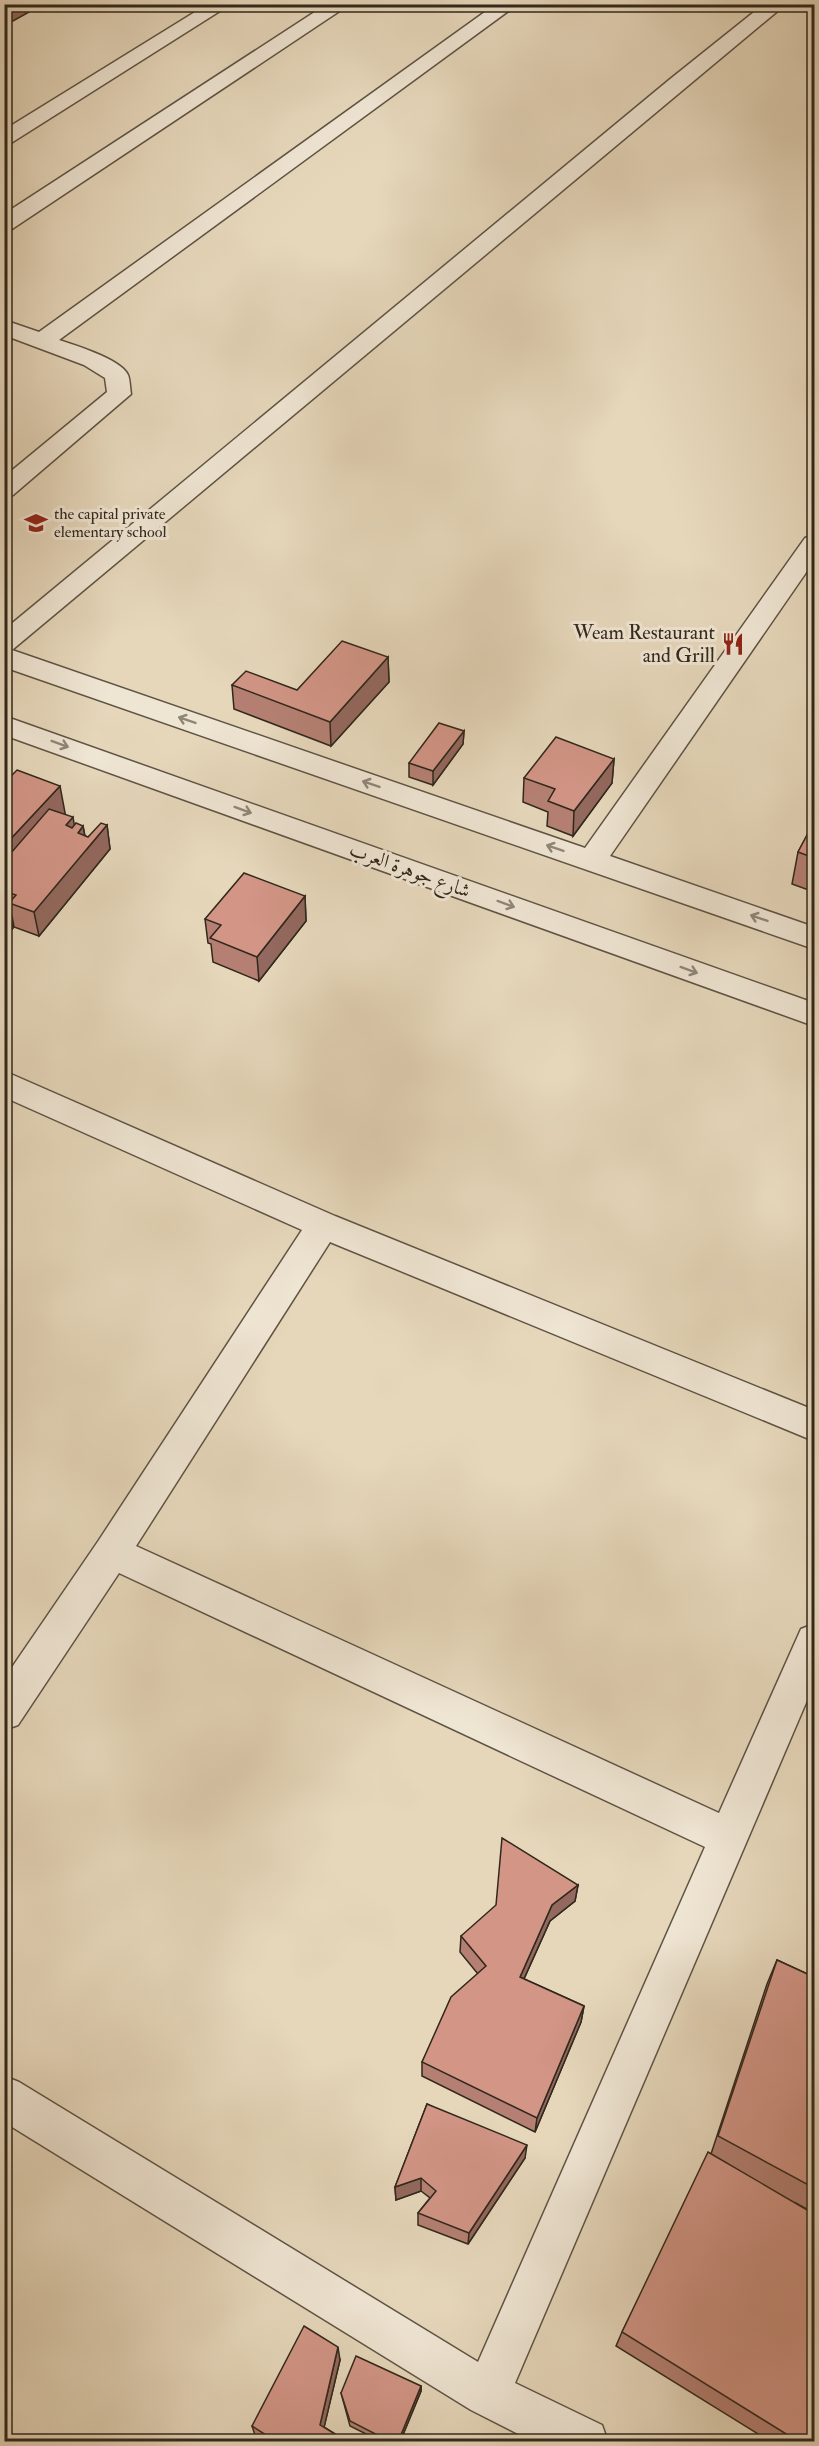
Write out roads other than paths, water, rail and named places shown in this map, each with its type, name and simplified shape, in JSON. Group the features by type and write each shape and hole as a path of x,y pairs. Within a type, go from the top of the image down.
{"street":[{"path":"4,138 222,4"},
{"path":"4,224 341,4"},
{"path":"42,341 509,4"},
{"path":"4,644 676,84 777,4"},
{"path":"4,327 92,360 116,375 119,394 4,490"},
{"path":"592,860 814,543"},
{"path":"4,657 814,938"},
{"name":"شارع جوهرة العرب","path":"4,724 814,1015"},
{"path":"4,1083 323,1225 814,1426"},
{"path":"4,1712 112,1552 323,1225"},
{"path":"112,1552 729,1838"},
{"path":"487,2394 814,1641"},
{"path":"4,2097 487,2394 585,2442"}],"place":[{"name":"the capital private elementary school","path":"36,523"},
{"name":"Weam Restaurant and Grill","path":"733,644"}]}
